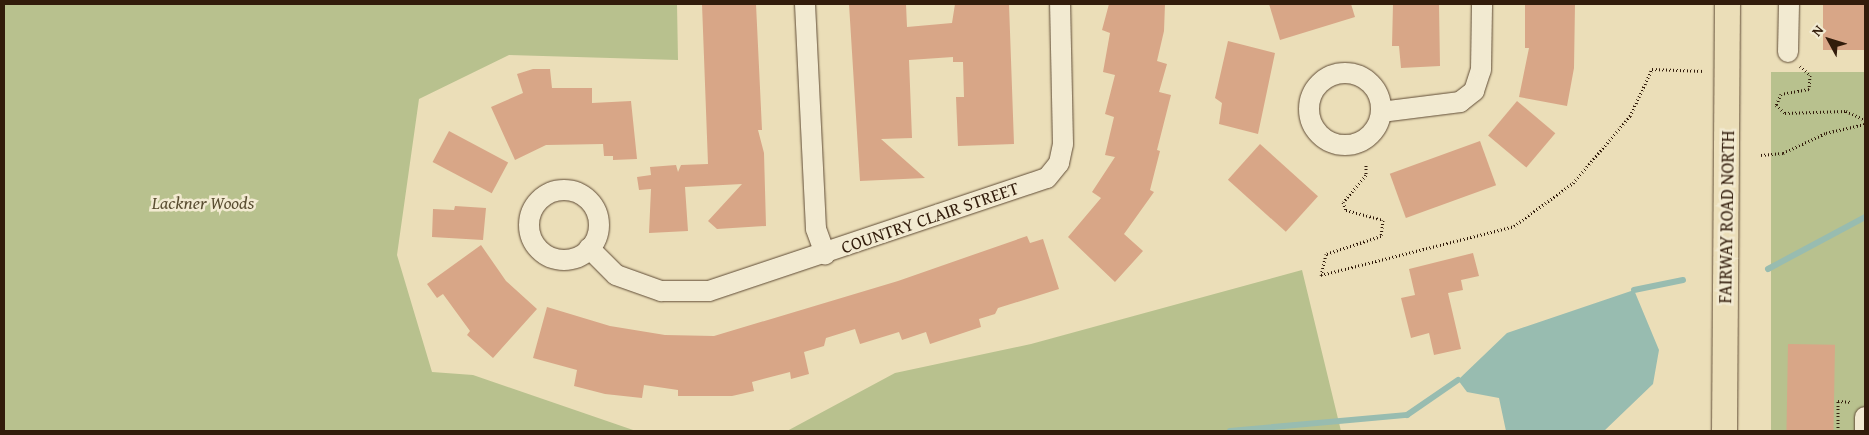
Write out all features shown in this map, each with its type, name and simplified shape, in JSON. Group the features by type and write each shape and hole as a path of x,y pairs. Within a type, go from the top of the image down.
{"main road":[{"name":"FAIRWAY ROAD NORTH","path":"1724,431 1729,73 1728,4"}],"street":[{"name":"COUNTRY CLAIR STREET","path":"805,4 816,229 825,254 1046,178 1059,163 1063,144 1060,4"},
{"path":"1381,112 1452,104 1474,91 1482,70 1482,4"},
{"path":"1788,4 1788,52"},
{"path":"589,248 616,275 661,291 709,291 825,254"},
{"path":"1865,417 1865,431"}],"path":[{"path":"1788,52 1810,75 1809,89 1781,94 1776,105 1785,114 1846,111 1865,120"},
{"path":"1366,166 1366,176 1343,202 1346,210 1383,220 1381,236 1326,254 1321,274 1514,226 1573,183 1630,116 1652,69 1729,73"},
{"path":"1761,155 1783,152 1826,133 1865,124"},
{"path":"1838,402 1838,431"}],"green space":[{"name":"Lackner Woods","path":"4,4 677,4 678,60 509,55 419,99 397,255 432,372 473,375 636,431 4,431"},
{"path":"1771,72 1865,72 1865,431 1771,431"},
{"path":"1302,270 1341,431 787,431 895,373 1031,344"}],"water":[{"path":"1634,290 1659,350 1653,384 1604,431 1506,431 1499,398 1467,392 1458,380 1507,333"}],"building":[{"path":"702,4 756,4 762,130 758,130 764,153 766,226 717,229 708,221 742,184 685,187 688,231 649,233 651,189 639,190 637,177 651,175 650,167 676,165 678,172 681,165 708,164"},
{"path":"849,4 906,4 907,27 952,23 955,4 1009,4 1014,144 958,146 956,97 964,97 963,62 953,62 953,57 909,60 912,138 881,139 925,178 860,181"},
{"path":"1109,4 1165,4 1164,31 1157,61 1167,64 1159,92 1171,95 1157,150 1160,151 1150,190 1154,192 1124,234 1143,251 1115,282 1068,237 1101,198 1092,192 1115,157 1105,155 1114,117 1105,114 1115,75 1103,72 1110,33 1102,30"},
{"path":"1269,4 1351,4 1355,17 1280,40"},
{"path":"1393,4 1439,4 1440,66 1401,68 1399,46 1392,46"},
{"path":"1525,4 1575,4 1574,68 1567,106 1519,97 1529,48 1525,48"},
{"path":"1823,4 1865,4 1865,50 1823,50"},
{"path":"1228,41 1275,53 1258,134 1219,124 1222,103 1215,98"},
{"path":"533,69 550,69 552,88 592,88 592,103 631,101 637,159 613,160 613,156 604,156 603,144 546,145 515,160 491,107 523,93 517,74"},
{"path":"1517,101 1555,133 1526,168 1488,135"},
{"path":"449,131 508,162 492,193 433,162"},
{"path":"1480,141 1496,185 1406,218 1390,174"},
{"path":"1260,144 1318,196 1286,232 1228,180"},
{"path":"455,206 486,208 483,240 432,237 433,209 454,210"},
{"path":"1027,236 1030,243 1043,239 1059,289 998,308 995,314 979,319 981,327 930,344 926,332 902,340 899,332 860,344 855,329 826,338 824,346 804,352 809,374 791,379 790,372 752,382 754,391 732,396 678,396 678,390 644,385 642,398 605,394 574,386 577,370 533,358 547,307 610,326 665,335 714,336 898,281"},
{"path":"481,245 506,281 537,309 493,358 467,335 470,331 443,294 437,298 427,284"},
{"path":"1473,253 1479,276 1461,280 1463,290 1448,293 1461,349 1434,355 1429,333 1411,338 1401,298 1415,295 1409,269"},
{"path":"1788,344 1835,345 1833,431 1786,431"}],"waterway":[{"path":"1768,269 1865,217"},
{"path":"1634,290 1683,280"},
{"path":"1230,431 1407,415 1458,380"}]}
